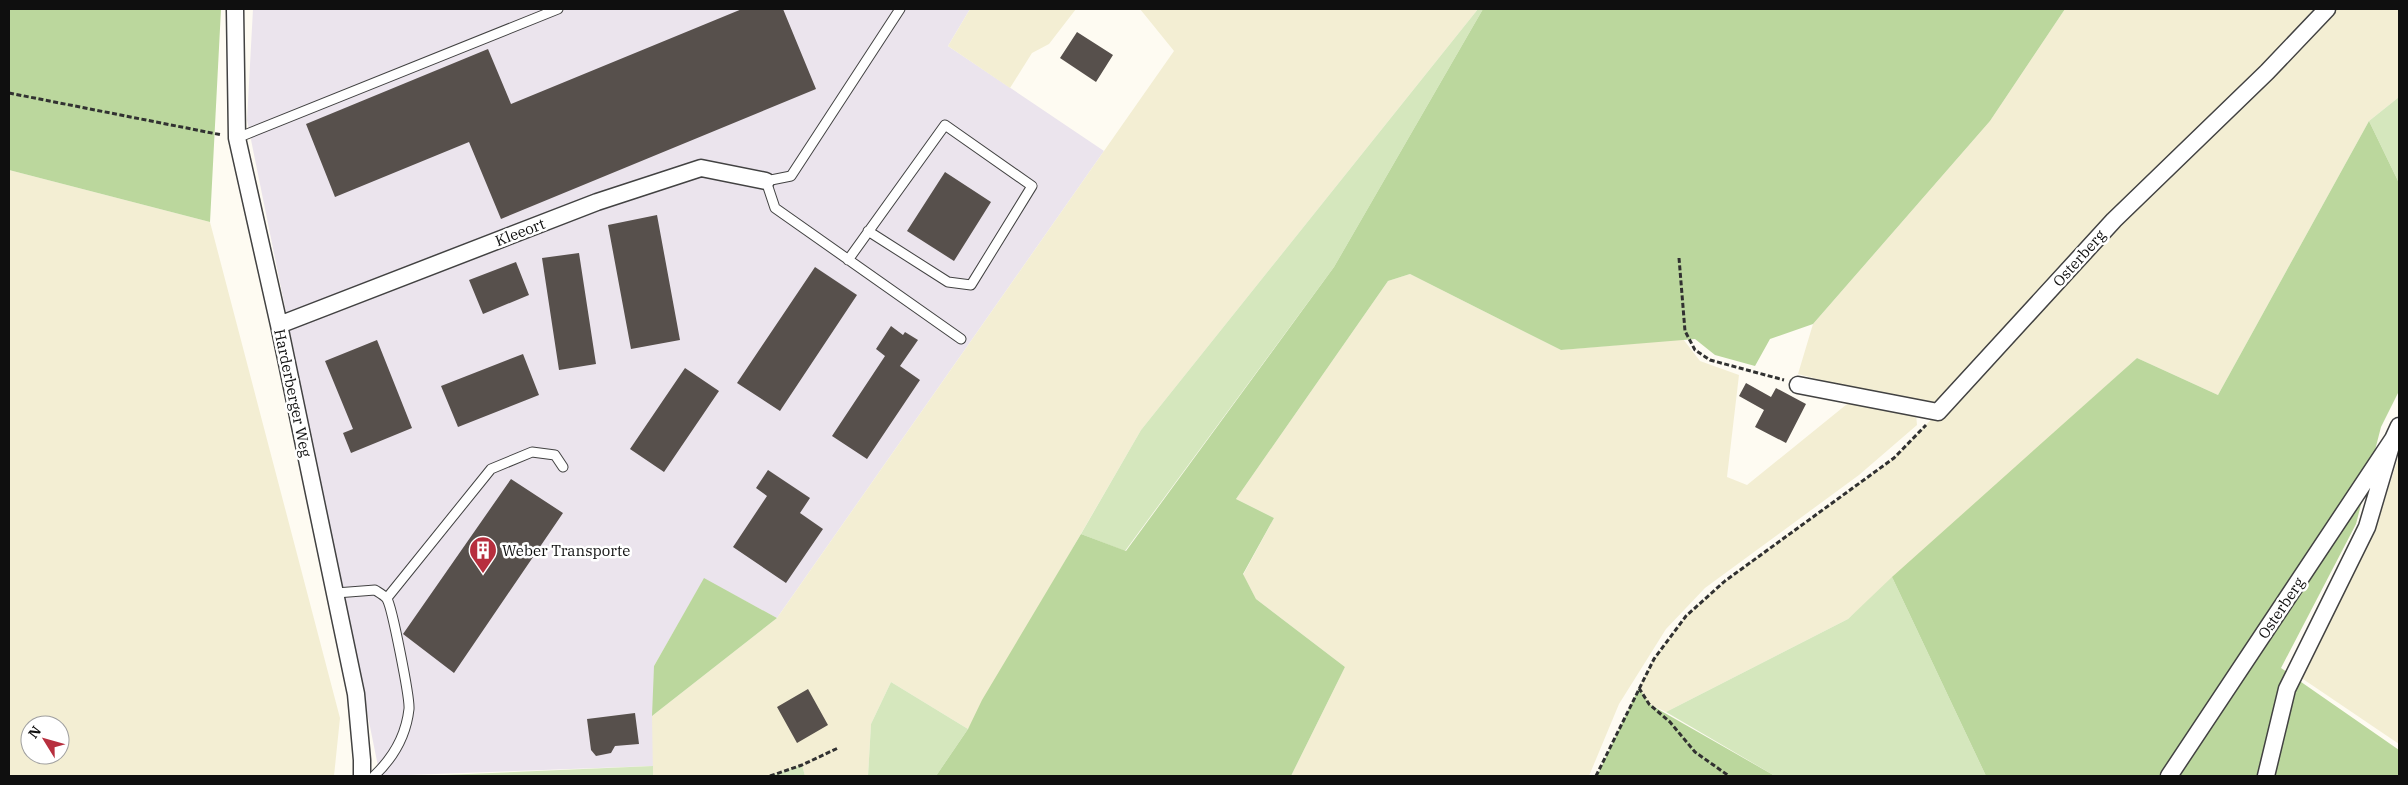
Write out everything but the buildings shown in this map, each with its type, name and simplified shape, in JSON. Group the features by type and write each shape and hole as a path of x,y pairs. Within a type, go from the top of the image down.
{"street":[{"name":"Harderberger Weg","path":"236,9 237,138 279,324 356,694 362,776"},
{"name":"Osterberg","path":"1938,412 2114,220 2267,72 2327,9"},
{"name":"Kleeort","path":"279,324 597,202 701,168 766,181"},
{"path":"1798,385 1938,412"},
{"name":"Osterberg","path":"2169,776 2396,433"},
{"name":"Osterberg","path":"2266,776 2287,689 2367,527 2396,433"}],"lane":[{"path":"237,138 558,9"},
{"path":"900,9 791,176 766,181 775,208 961,339"},
{"path":"848,260 868,231 945,125 1032,186 971,285 948,282 868,231"},
{"path":"386,598 492,469 532,452 555,455 563,467"},
{"path":"336,594 375,590 386,598 393,618 409,708 398,746 385,766 374,776"}],"path":[{"path":"9,93 237,138"},
{"path":"1679,258 1685,330 1695,350 1710,360 1798,385"},
{"path":"1596,776 1654,659 1686,616 1724,582 1894,458 1938,412"},
{"path":"1639,688 1649,704 1670,722 1695,752 1729,776"},
{"path":"770,776 802,765 838,748"}],"shaded area":[{"path":"253,9 970,9 948,46 1104,151 777,618 704,579 654,666 653,766 380,776 247,120"},
{"path":"970,9 1076,9 1049,44 1032,53 1010,88 948,46"},
{"path":"1140,9 1478,9 1141,430 968,729 891,682 871,724 868,776 805,776 802,765 770,776 653,776 652,716 777,618 1174,51"},
{"path":"2065,9 2318,9 1952,392 1934,404 1920,406 1798,374 1813,324 1990,121"},
{"path":"2327,9 2399,9 2399,97 2369,121 2218,395 2137,358 1848,619 1666,712 1649,704 1639,688 1654,659 1686,616 1725,581 1894,458"},
{"path":"9,170 210,222 340,718 334,776 9,776"},
{"path":"1410,274 1561,350 1683,339 1700,361 1739,375 1727,477 1747,485 1852,400 1916,414 1917,425 1859,475 1705,588 1666,629 1619,704 1589,776 1291,776 1345,667 1256,599 1243,575 1274,518 1236,499 1388,281"},
{"path":"2399,455 2399,744 2300,677 2375,530"}],"green space":[{"path":"9,9 221,9 210,222 9,170"},
{"path":"1478,9 1483,9 1334,267 1125,551 1081,534 1141,430"},
{"path":"1483,9 2065,9 1990,121 1813,324 1770,339 1755,366 1715,355 1695,339 1561,350 1410,274 1388,281 1236,499 1274,518 1243,574 1256,599 1345,667 1291,776 936,776 968,729 982,700 1081,534 1126,551 1334,267"},
{"path":"2399,97 2399,183 2369,121"},
{"path":"2369,121 2399,183 2399,391 2381,427 2356,524 2281,668 2399,750 2399,776 1986,776 1892,577 2137,358 2218,395"},
{"path":"1892,577 1986,776 1775,776 1666,712 1848,619"},
{"path":"704,578 777,618 652,716 654,666"},
{"path":"891,682 968,729 936,776 868,776 871,724"},
{"path":"1639,688 1649,704 1775,776 1597,776"},
{"path":"802,765 805,776 770,776"},
{"path":"653,766 653,776 420,776"}],"place":[{"name":"Weber Transporte","path":"483,574"}]}
